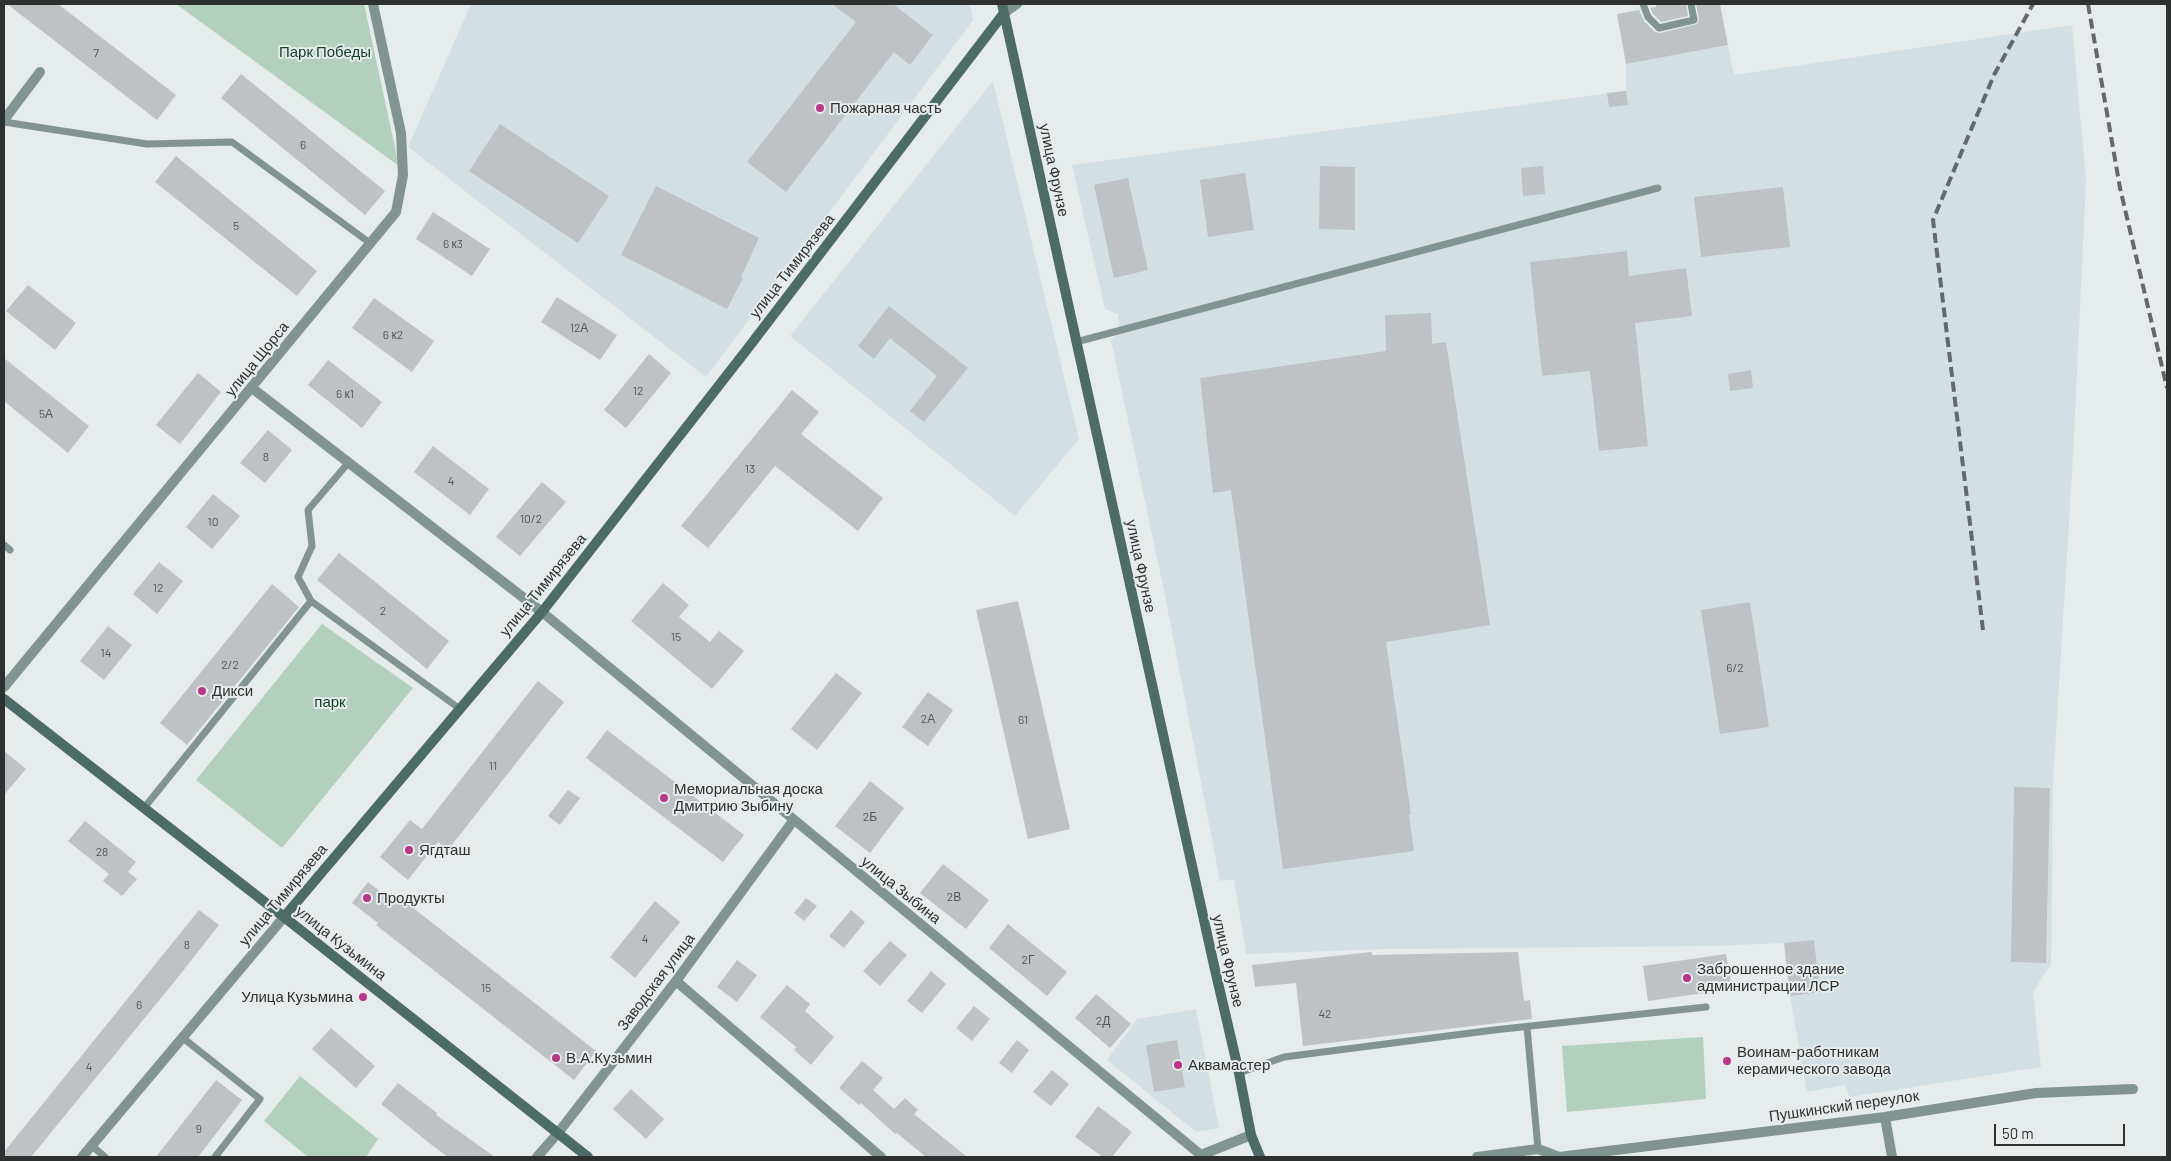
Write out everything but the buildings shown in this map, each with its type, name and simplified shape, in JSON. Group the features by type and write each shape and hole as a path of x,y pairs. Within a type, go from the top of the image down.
{"street":[{"name":"улица Щорса","path":"4,686 396,212 403,175 401,133 373,4"},
{"path":"1003,8 1017,4"},
{"name":"улица Фрунзе","path":"1003,8 1212,961 1239,1073 1250,1135 1260,1157"},
{"name":"улица Тимирязева","path":"82,1157 542,612 751,344 1003,8"},
{"path":"4,121 40,72"},
{"name":"улица Зыбина","path":"252,388 542,612 1201,1156 1250,1135"},
{"name":"улица Кузьмина","path":"4,699 588,1157"},
{"name":"Заводская улица","path":"537,1157 558,1133 676,982 793,820"},
{"path":"676,982 881,1157"},
{"name":"Пушкинский переулок","path":"1559,1157 1885,1117 2036,1092 2133,1089"},
{"path":"1885,1117 1892,1157"},
{"path":"1477,1157 1538,1149 1559,1157"}],"lane":[{"path":"1643,4 1648,16 1659,28 1694,20 1691,4"},
{"path":"4,121 147,144 232,142 370,243"},
{"path":"1076,342 1658,188"},
{"path":"348,462 308,510 312,546 298,577 311,601 460,709"},
{"path":"144,808 311,601"},
{"path":"1239,1073 1284,1057 1527,1026 1706,1006"},
{"path":"1527,1026 1538,1149"},
{"path":"183,1038 260,1100 215,1157"},
{"path":"92,1146 105,1157"}],"shaded area":[{"path":"471,4 970,4 973,20 706,377 408,147"},
{"path":"2072,25 2086,180 2073,457 2053,784 2051,964 2033,992 2041,1067 1850,1097 1844,1085 1807,1092 1790,996 1784,943 1711,946 1386,949 1246,954 1234,879 1220,881 1166,601 1111,340 1120,331 1118,314 1105,309 1072,165 1626,91 1626,64 1728,45 1734,75"},
{"path":"993,81 1079,439 1015,516 790,336"},
{"path":"1196,1009 1219,1128 1196,1132 1107,1060 1137,1019"}],"green space":[{"name":"Парк Победы","path":"176,4 364,4 399,166"},
{"name":"парк","path":"322,624 413,688 282,848 196,780"},
{"path":"1703,1037 1706,1099 1567,1112 1562,1046"},
{"path":"300,1076 378,1139 366,1157 308,1157 264,1121"}],"railway":[{"path":"1983,630 1933,220 1994,75 2033,4"},
{"path":"2088,4 2120,188 2167,388"}],"place":[{"name":"Пожарная часть","path":"820,108"},
{"name":"Дикси","path":"202,691"},
{"name":"Мемориальная доска Дмитрию Зыбину","path":"664,798"},
{"name":"Ягдташ","path":"409,850"},
{"name":"Продукты","path":"367,898"},
{"name":"Заброшенное здание администрации ЛСР","path":"1687,978"},
{"name":"Улица Кузьмина","path":"363,997"},
{"name":"В.А.Кузьмин","path":"556,1058"},
{"name":"Воинам-работникам керамического завода","path":"1727,1061"},
{"name":"Аквамастер","path":"1178,1065"}]}
